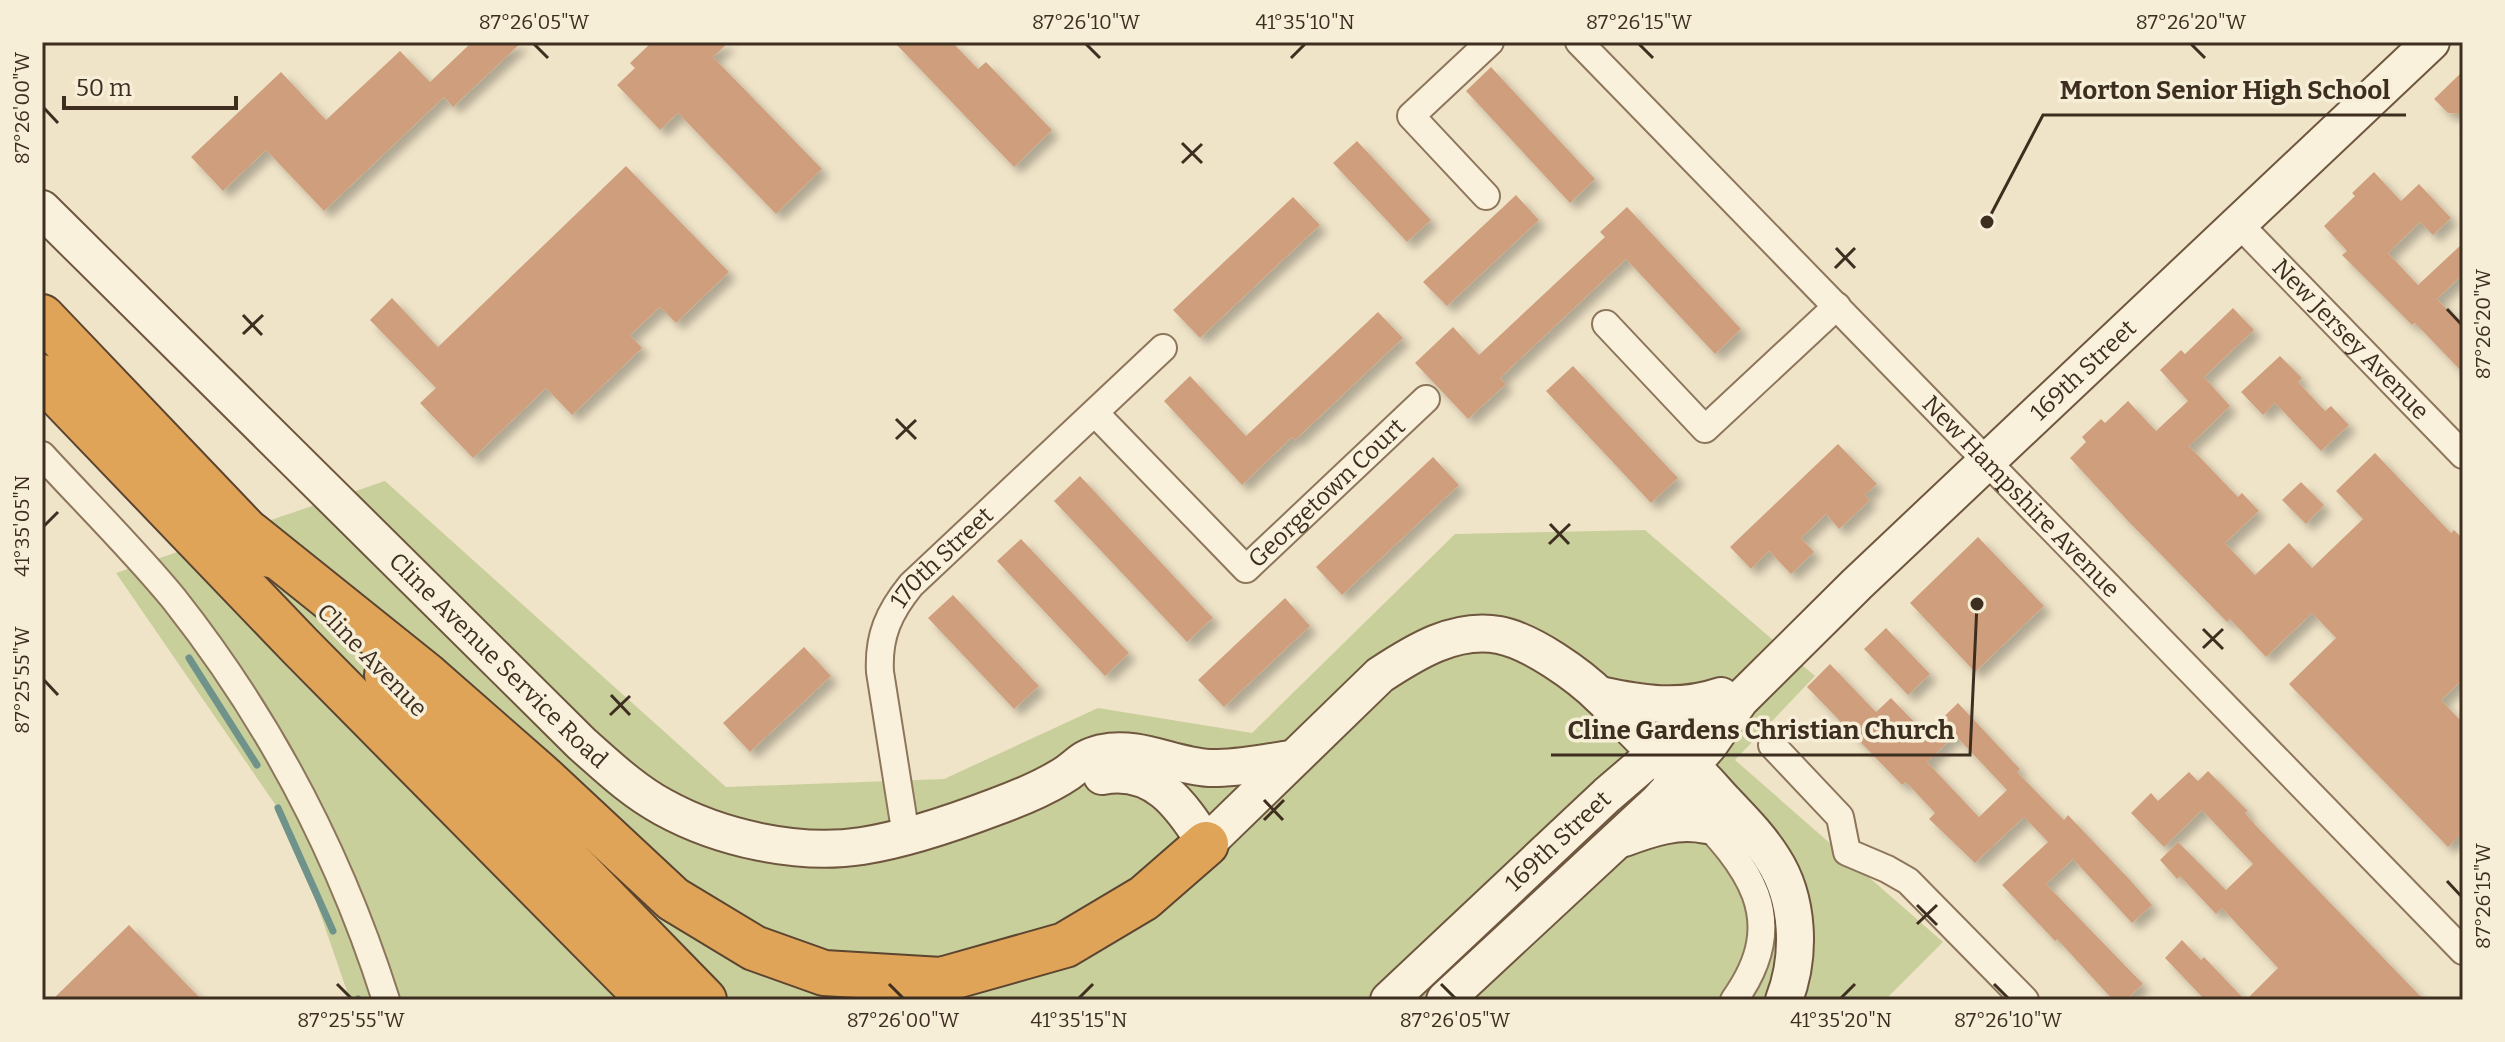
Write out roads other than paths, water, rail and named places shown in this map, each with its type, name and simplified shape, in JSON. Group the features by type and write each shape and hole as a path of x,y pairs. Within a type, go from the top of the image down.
{"highway":[{"name":"Cline Avenue","path":"42,317 704,1000"},
{"name":"Cline Avenue","path":"42,377 300,646 650,1000"},
{"path":"250,534 427,676 541,776 673,899 754,948 824,973 941,980 1065,945 1144,898 1206,844"},
{"path":"300,646 612,1000"}],"street":[{"path":"1486,196 1411,116 1490,42"},
{"name":"New Hampshire Avenue","path":"1579,42 2463,951"},
{"name":"169th Street","path":"1445,1000 1681,776 1709,745 1746,692 1985,460 2431,42"},
{"name":"Cline Avenue Service Road","path":"42,209 514,677 623,780 673,812 709,829 747,839 823,848 860,847 997,807 1064,776 1082,758 1106,752 1134,751 1209,768 1293,759"},
{"name":"New Jersey Avenue","path":"2238,223 2463,455"},
{"path":"1606,324 1705,429 1837,306"},
{"name":"170th Street","path":"906,836 880,672 879,652 888,618 911,585 1163,348"},
{"name":"Georgetown Court","path":"1095,413 1246,569 1426,399"},
{"path":"42,455 172,597 250,706 314,818 367,942 386,1000"},
{"path":"1206,844 1380,675 1441,641 1467,635 1499,635 1527,646 1600,695 1681,776 1753,831 1775,861 1787,888 1796,939 1790,984 1784,1000"},
{"path":"1600,695 1653,706 1701,703 1746,692"},
{"name":"169th Street","path":"1389,1000 1607,795 1685,728 1746,692"},
{"path":"1772,745 1840,817 1847,852 1908,881 2025,1000"},
{"name":"Cline Avenue Service Road","path":"1064,776 1139,775 1168,794 1186,812 1206,844"},
{"path":"1681,776 1706,825 1746,871 1758,898 1760,941 1747,982 1734,1000"},
{"path":"1615,841 1677,823 1706,825"}],"waterway":[{"path":"189,658 257,765"},
{"path":"278,808 333,931"}],"place":[{"name":"Morton Senior High School","path":"1987,222"},
{"name":"Cline Gardens Christian Church","path":"1977,604"}]}
